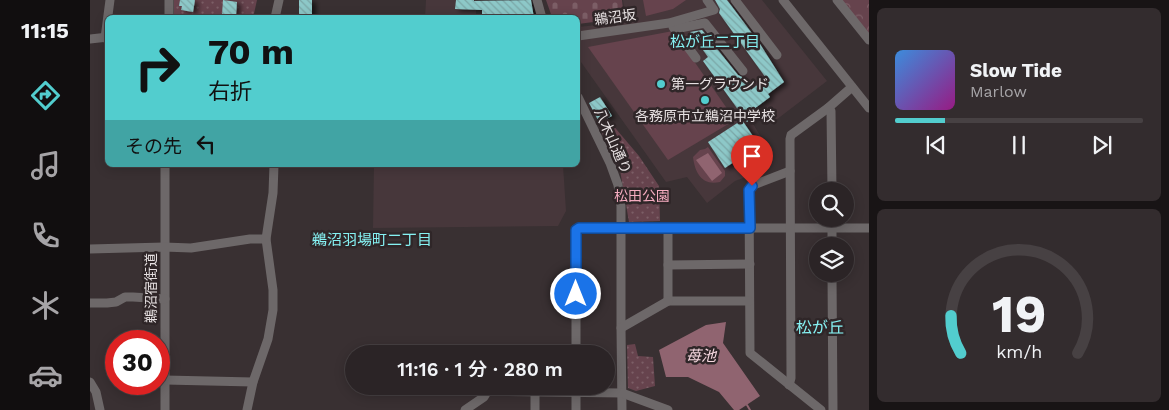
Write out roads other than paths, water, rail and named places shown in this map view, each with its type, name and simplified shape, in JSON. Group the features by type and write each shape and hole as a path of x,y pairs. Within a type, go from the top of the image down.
{"street":[{"path":"108,15 110,0"},
{"path":"169,0 169,15"},
{"path":"276,15 279,0"},
{"path":"537,0 541,15"},
{"name":"鵜沼坂","path":"580,36 672,26 714,10 707,0"},
{"path":"735,0 777,55"},
{"path":"783,0 869,108"},
{"path":"836,0 869,40"},
{"path":"672,26 705,23 743,72"},
{"path":"672,26 696,58"},
{"path":"90,39 105,37"},
{"path":"789,385 791,378 790,138 791,135 828,108 852,87"},
{"name":"八木山通り","path":"580,101 610,163 618,185 622,228 622,393"},
{"path":"828,108 831,110 832,182"},
{"name":"鵜沼宿街道","path":"165,167 165,330"},
{"path":"247,410 253,382 268,339 273,310 274,290 266,240 273,193 274,167"},
{"path":"790,171 752,186 749,190 750,353 820,410"},
{"path":"576,345 576,230 579,228 790,228 809,226"},
{"path":"854,226 869,228"},
{"path":"668,228 668,301"},
{"path":"90,249 191,248 250,239 266,240"},
{"path":"668,265 750,264"},
{"path":"832,282 832,410"},
{"path":"90,303 116,302 125,297 165,299"},
{"path":"621,328 668,301 750,301"},
{"path":"170,380 253,382"},
{"path":"90,382 96,392 100,410"},
{"path":"615,392 622,393 668,410"},
{"path":"622,393 622,410"},
{"name":"鵜沼宿街道","path":"165,395 165,410"},
{"path":"465,410 487,395"},
{"path":"535,395 535,410"},
{"path":"576,395 576,410"}],"water":[{"path":"708,153 722,173 712,181 696,160"},
{"name":"苺池","path":"726,322 723,343 760,396 739,410 734,410 719,392 688,377 666,377 659,350 706,325"}],"waterway":[{"path":"747,405 750,410"}],"place":[{"name":"第一グラウンド","path":"661,84"},
{"name":"各務原市立鵜沼中学校","path":"705,100"}],"district":[{"name":"松が丘二丁目","path":"715,42"},
{"name":"鵜沼羽場町二丁目","path":"372,240"},
{"name":"松が丘","path":"820,327"}],"park label":[{"name":"松田公園","path":"642,196"}]}
